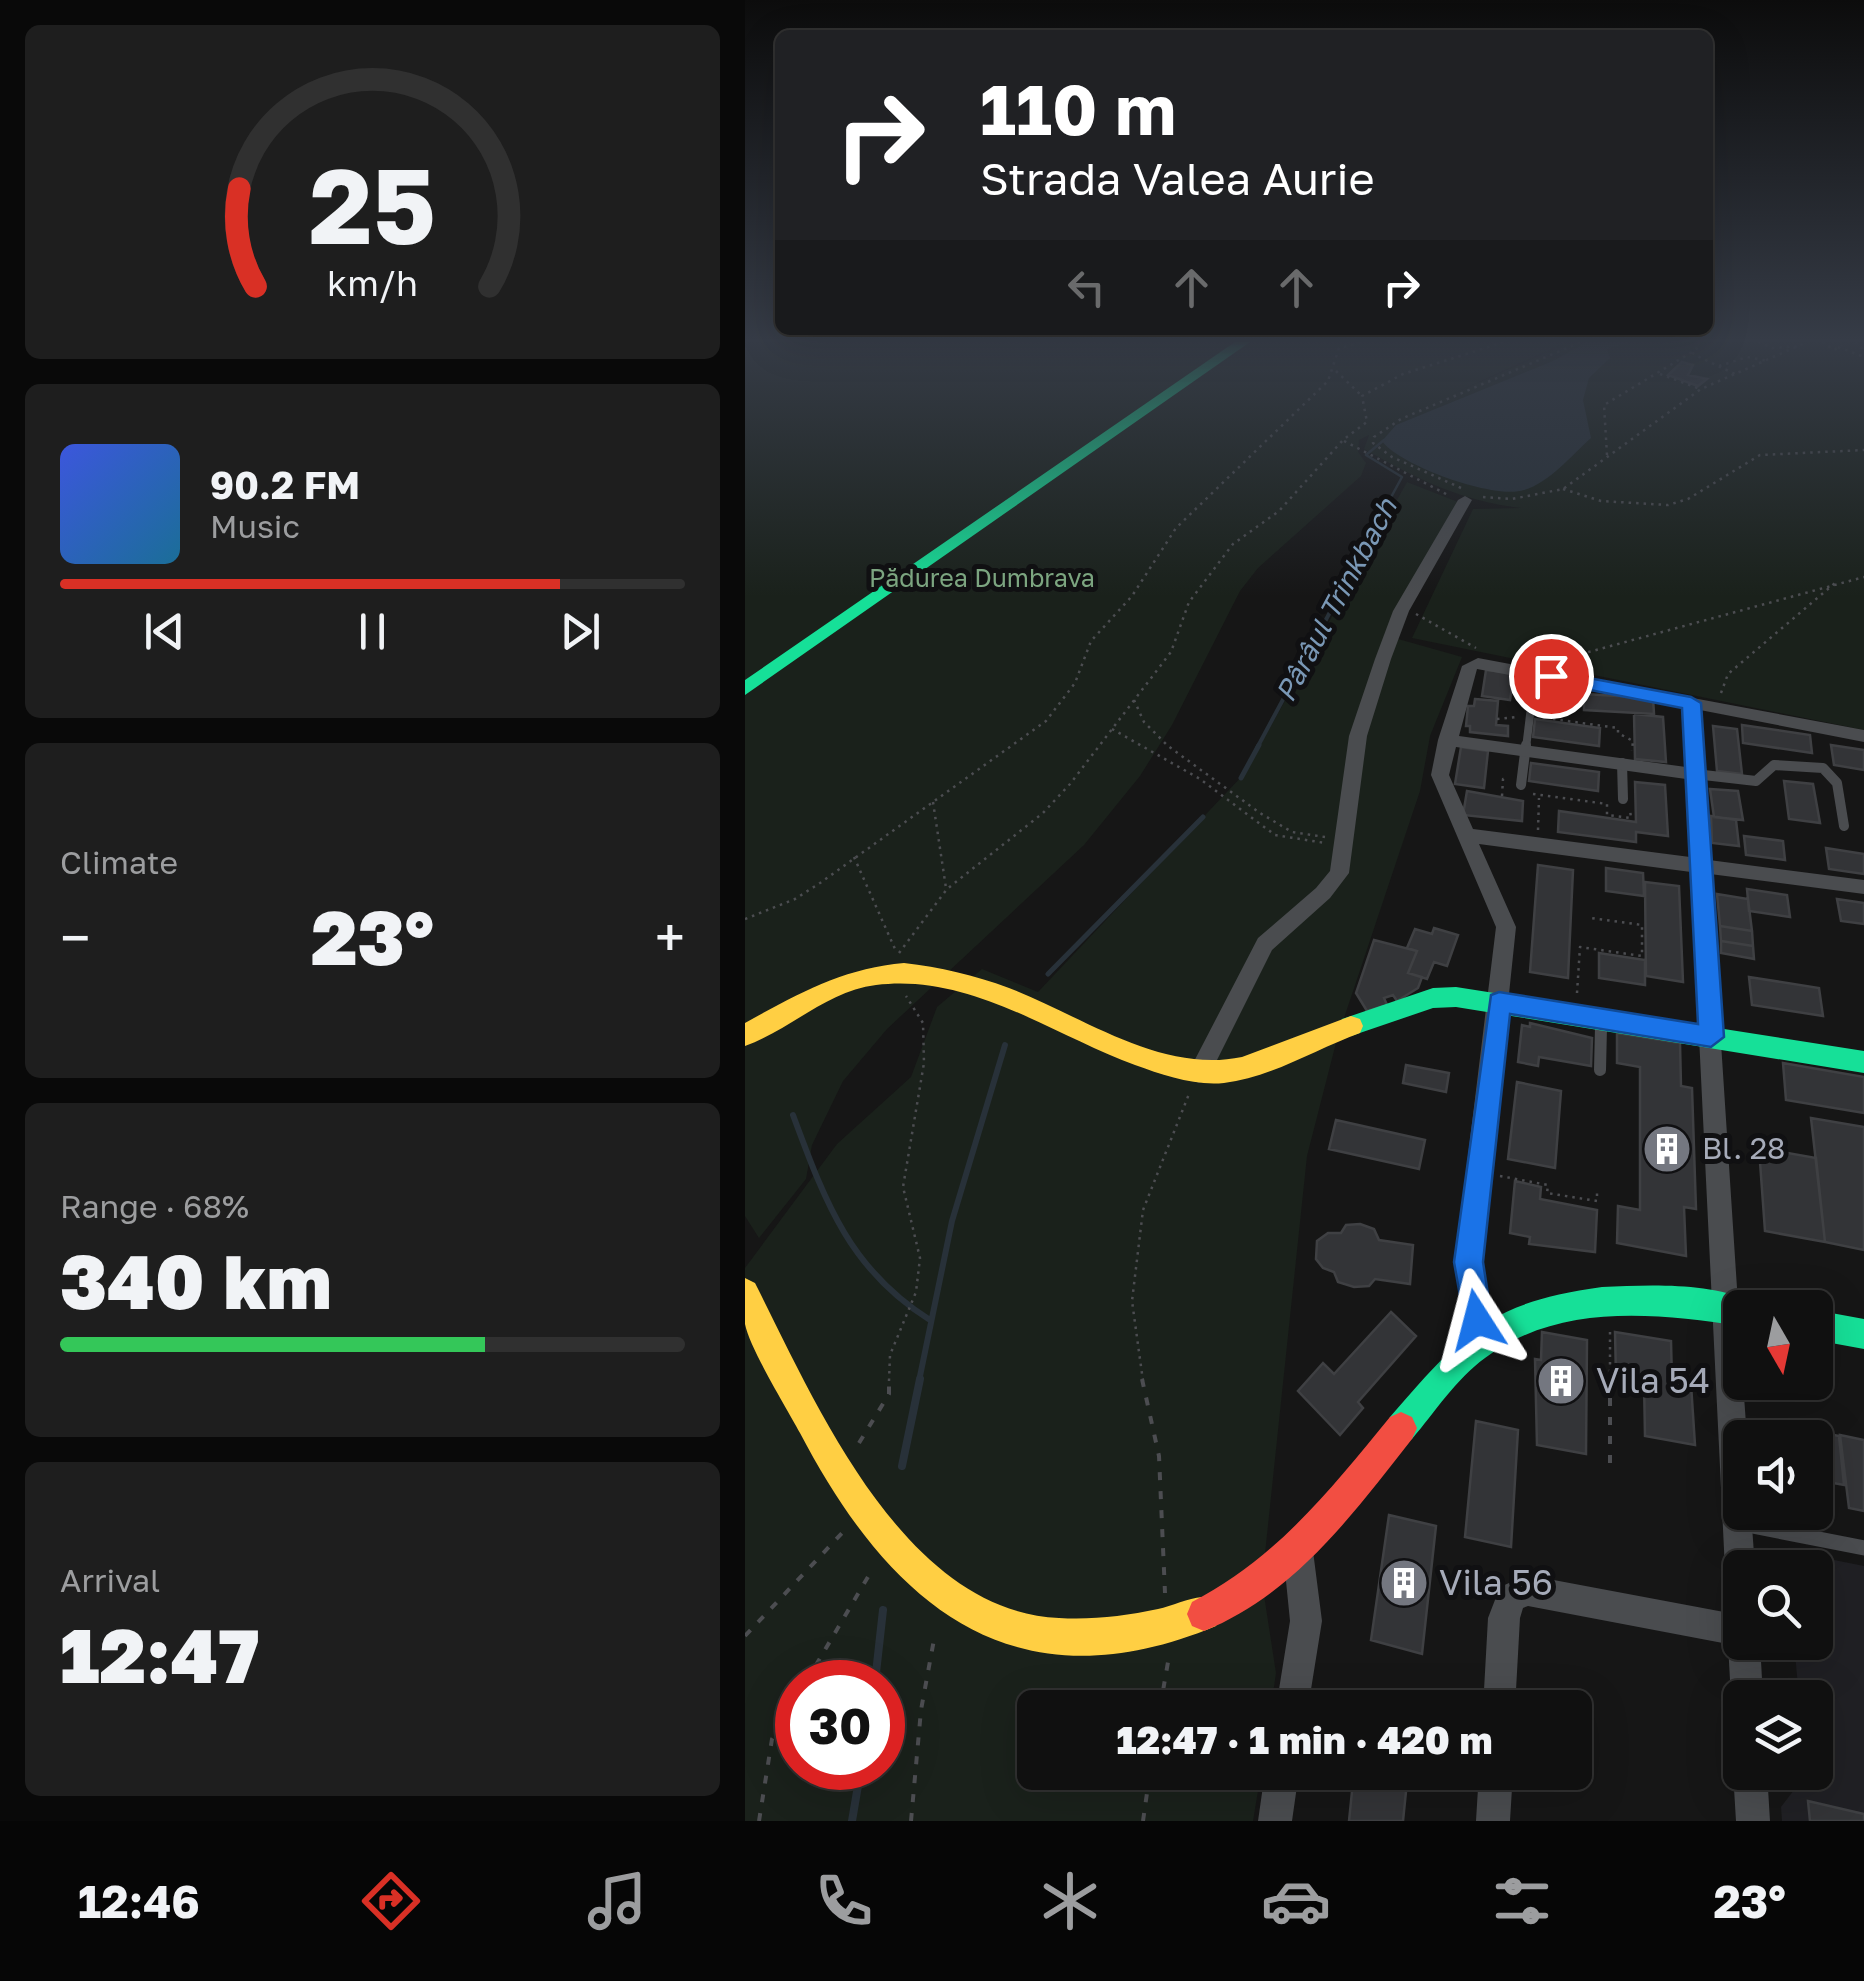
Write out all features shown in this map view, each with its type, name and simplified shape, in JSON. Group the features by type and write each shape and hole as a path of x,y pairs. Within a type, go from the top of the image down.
{"street":[{"path":"745,689 1122,427"},
{"path":"1199,1073 1265,944 1333,883 1342,865 1357,736 1401,611 1468,497"},
{"path":"1482,1341 1469,1262 1507,927 1442,787 1447,740 1470,666 1480,656 1864,736"},
{"path":"1691,703 1711,1037 1731,1290"},
{"path":"1447,740 1627,759 1695,774"},
{"path":"1466,835 1864,886"},
{"path":"745,1035 823,990 892,973 964,982 1155,1063 1199,1073 1238,1068 1300,1038 1364,1024 1433,998 1499,1002 1864,1062"},
{"path":"745,1293 864,1507 920,1574 977,1616 1047,1634 1166,1626 1236,1601 1298,1550 1439,1382 1482,1341 1539,1317 1609,1300 1647,1298 1723,1308"},
{"path":"1833,1328 1864,1334"},
{"path":"1295,1690 1305,1621 1298,1550"},
{"path":"1500,1690 1504,1618 1511,1598 1527,1590 1723,1628"},
{"path":"1275,1821 1279,1790"},
{"path":"1493,1821 1495,1790"},
{"path":"1752,1790 1753,1821"}],"lane":[{"path":"1521,786 1531,707 1545,709"},
{"path":"1621,802 1627,759"},
{"path":"1695,774 1757,781 1774,765 1823,768 1837,783 1844,826"},
{"path":"1600,1070 1602,1019"},
{"path":"1776,1530 1864,1548"}],"path":[{"path":"745,919 795,899 1027,735 1063,702 1091,641 1132,596 1157,551 1279,427"},
{"path":"854,857 897,955 947,889 1043,814 1171,652 1189,602 1233,544 1291,501 1343,440 1360,427"},
{"path":"1386,427 1373,444 1468,497"},
{"path":"1606,427 1607,455"},
{"path":"1563,489 1648,427"},
{"path":"1343,440 1468,497 1512,498 1563,489 1601,501 1668,505 1687,499 1761,456 1864,450"},
{"path":"1544,663 1864,576"},
{"path":"1717,708 1728,674 1836,582"},
{"path":"1401,611 1438,622 1449,638 1480,656"},
{"path":"1133,697 1144,722 1168,746 1260,813 1292,832 1346,838"},
{"path":"1545,709 1543,717 1618,728 1618,733 1633,741 1627,759"},
{"path":"1497,719 1527,718"},
{"path":"1112,729 1200,780 1275,835 1328,844 1346,838"},
{"path":"1502,796 1503,779 1539,795 1607,804 1607,815 1631,818 1630,806 1621,802"},
{"path":"1538,827 1539,795"},
{"path":"933,800 947,889"},
{"path":"1577,1014 1580,947 1643,956 1642,925 1591,918"},
{"path":"859,1443 889,1394 890,1355 916,1292 920,1258 903,1187 924,1064 923,1023 892,973"},
{"path":"1165,1600 1159,1456 1134,1333 1133,1273 1152,1181 1199,1073"},
{"path":"1499,1176 1548,1184 1547,1193 1597,1202 1597,1190"},
{"path":"1609,1300 1611,1473"},
{"path":"745,1636 810,1572 844,1531"},
{"path":"819,1660 873,1570"},
{"path":"911,1821 921,1710 935,1634"},
{"path":"1163,1690 1167,1662"},
{"path":"759,1821 775,1734"},
{"path":"1141,1821 1147,1790"}],"shaded area":[{"path":"1394,427 1589,427 1591,438 1551,475 1524,490 1510,492 1470,485 1426,470 1382,441"},
{"path":"1833,1560 1864,1566 1864,1821 1782,1821 1781,1807 1794,1790 1833,1790 1833,1680 1797,1680 1796,1660 1833,1660"}],"green space":[{"name":"Pădurea Dumbrava","path":"745,427 1864,427 1864,730 1412,638 1473,509 1521,508 1479,500 1421,479 1364,449 1369,435 1359,440 1358,452 1366,463 1361,476 1258,568 1240,591 1172,725 1140,776 1084,845 887,1029 843,1081 812,1145 806,1179 759,1238 745,1216"},
{"path":"1407,482 1458,502 1384,635 1462,657 1430,736 1420,791 1337,1039 1307,1156 1262,1582 1276,1673 1274,1690 1017,1690 1017,1790 1258,1790 1253,1821 745,1821 745,1268 837,1144 911,1077 937,1007 982,969 1038,992 1244,774"}],"building":[{"path":"1486,670 1514,673 1510,700 1482,696"},
{"path":"1552,682 1585,686 1584,694 1653,698 1654,714 1584,710 1584,702 1552,698"},
{"path":"1475,699 1498,701 1496,725 1508,726 1508,736 1470,732 1470,726 1466,726 1468,706 1474,706"},
{"path":"1634,714 1663,717 1666,762 1635,759"},
{"path":"1535,719 1600,728 1599,746 1533,737"},
{"path":"1742,725 1810,735 1812,753 1743,743"},
{"path":"1713,726 1737,729 1742,774 1717,771"},
{"path":"1831,745 1864,750 1864,770 1834,765"},
{"path":"1461,747 1488,751 1484,788 1455,784"},
{"path":"1531,763 1599,772 1598,791 1529,781"},
{"path":"1784,781 1813,784 1820,823 1789,819"},
{"path":"1635,782 1665,785 1668,836 1636,832 1636,842 1558,832 1559,811 1636,822"},
{"path":"1710,789 1738,791 1743,820 1714,817"},
{"path":"1467,791 1523,801 1522,821 1463,815"},
{"path":"1711,816 1736,820 1739,846 1712,843"},
{"path":"1744,836 1783,841 1785,860 1746,855"},
{"path":"1826,848 1864,854 1864,874 1829,869"},
{"path":"1538,865 1573,870 1568,978 1530,972"},
{"path":"1606,868 1643,873 1644,896 1606,891"},
{"path":"1645,882 1679,886 1683,982 1646,976"},
{"path":"1747,889 1787,895 1790,917 1749,911"},
{"path":"1717,894 1748,899 1752,931 1720,926"},
{"path":"1837,899 1864,903 1864,924 1841,921"},
{"path":"1720,926 1752,931 1753,946 1721,941"},
{"path":"1434,928 1458,935 1447,966 1434,962 1427,979 1408,973 1417,951 1407,948 1415,929 1432,934"},
{"path":"1374,940 1417,951 1408,973 1422,977 1418,988 1397,1001 1393,995 1384,998 1387,1005 1367,1011 1356,993"},
{"path":"1721,941 1753,946 1754,959 1721,953"},
{"path":"1599,953 1645,960 1645,985 1599,978"},
{"path":"1749,977 1819,988 1823,1016 1752,1005"},
{"path":"1530,1023 1592,1038 1591,1066 1539,1057 1538,1066 1518,1062 1522,1025 1530,1027"},
{"name":"Bl. 28","path":"1617,1033 1680,1043 1681,1086 1692,1088 1696,1209 1684,1207 1686,1256 1617,1243 1618,1206 1640,1210 1640,1067 1617,1063"},
{"path":"1783,1063 1864,1077 1864,1113 1786,1100"},
{"path":"1406,1065 1449,1073 1446,1092 1403,1083"},
{"path":"1517,1082 1561,1091 1555,1168 1508,1159"},
{"path":"1811,1118 1864,1127 1864,1250 1825,1242"},
{"path":"1336,1120 1425,1140 1419,1169 1329,1149"},
{"path":"1759,1148 1816,1158 1825,1242 1765,1231"},
{"path":"1515,1181 1541,1187 1540,1199 1597,1210 1595,1252 1529,1244 1530,1237 1510,1233"},
{"path":"1346,1225 1374,1229 1379,1240 1413,1245 1410,1284 1375,1279 1369,1286 1354,1287 1338,1282 1334,1272 1323,1268 1316,1259 1317,1241 1328,1233 1341,1233"},
{"path":"1391,1312 1416,1336 1358,1402 1363,1408 1340,1435 1298,1391 1323,1363 1334,1374"},
{"name":"Vila 54","path":"1542,1332 1587,1340 1586,1454 1537,1445 1535,1359 1541,1360"},
{"path":"1615,1332 1671,1341 1672,1381 1691,1384 1695,1445 1645,1436 1644,1382 1616,1377"},
{"path":"1476,1421 1518,1430 1511,1547 1465,1537"},
{"path":"1833,1435 1839,1436 1844,1485 1833,1483"},
{"path":"1840,1435 1864,1440 1864,1511 1849,1508"},
{"name":"Vila 56","path":"1389,1515 1436,1526 1422,1654 1371,1640"},
{"path":"1352,1790 1406,1790 1403,1821 1349,1821"},
{"path":"1808,1801 1864,1814 1864,1821 1810,1821"}],"waterway":[{"name":"Pârâul Trinkbach","path":"1377,523 1402,477 1366,455 1384,440"},
{"name":"Pârâul Trinkbach","path":"1257,748 1379,521"},
{"name":"Pârâul Trinkbach","path":"1241,778 1259,745"},
{"name":"Pârâul Trinkbach","path":"1048,974 1203,817"},
{"name":"Pârâul Trinkbach","path":"919,1381 952,1221 1005,1045"},
{"path":"793,1115 829,1204 859,1255 879,1279 930,1320"},
{"name":"Pârâul Trinkbach","path":"902,1466 920,1379"},
{"name":"Pârâul Trinkbach","path":"877,1660 883,1610"},
{"name":"Pârâul Trinkbach","path":"852,1821 857,1790"}],"traffic: fast":[{"path":"745,689 1122,427"},
{"path":"1351,1026 1433,998 1456,997 1864,1062"},
{"path":"1401,1428 1473,1348 1534,1315 1602,1302 1672,1302 1723,1308"},
{"path":"1833,1328 1864,1334"}],"traffic: slow":[{"path":"745,1035 839,985 871,975 904,973 969,984 1134,1054 1208,1072 1242,1068 1351,1026"},
{"path":"745,1293 791,1386 849,1487 883,1534 921,1575 962,1607 1008,1628 1056,1636 1132,1632 1204,1614"}],"traffic: jam":[{"path":"1204,1614 1235,1598 1289,1557 1336,1508 1401,1428"}],"place":[{"name":"Bl. 28","path":"1667,1149"},
{"name":"Vila 54","path":"1561,1381"},
{"name":"Vila 56","path":"1404,1583"}],"route":[{"path":"1477,1320 1469,1284 1469,1262 1499,1002 1711,1037 1691,703 1551,676"}]}
